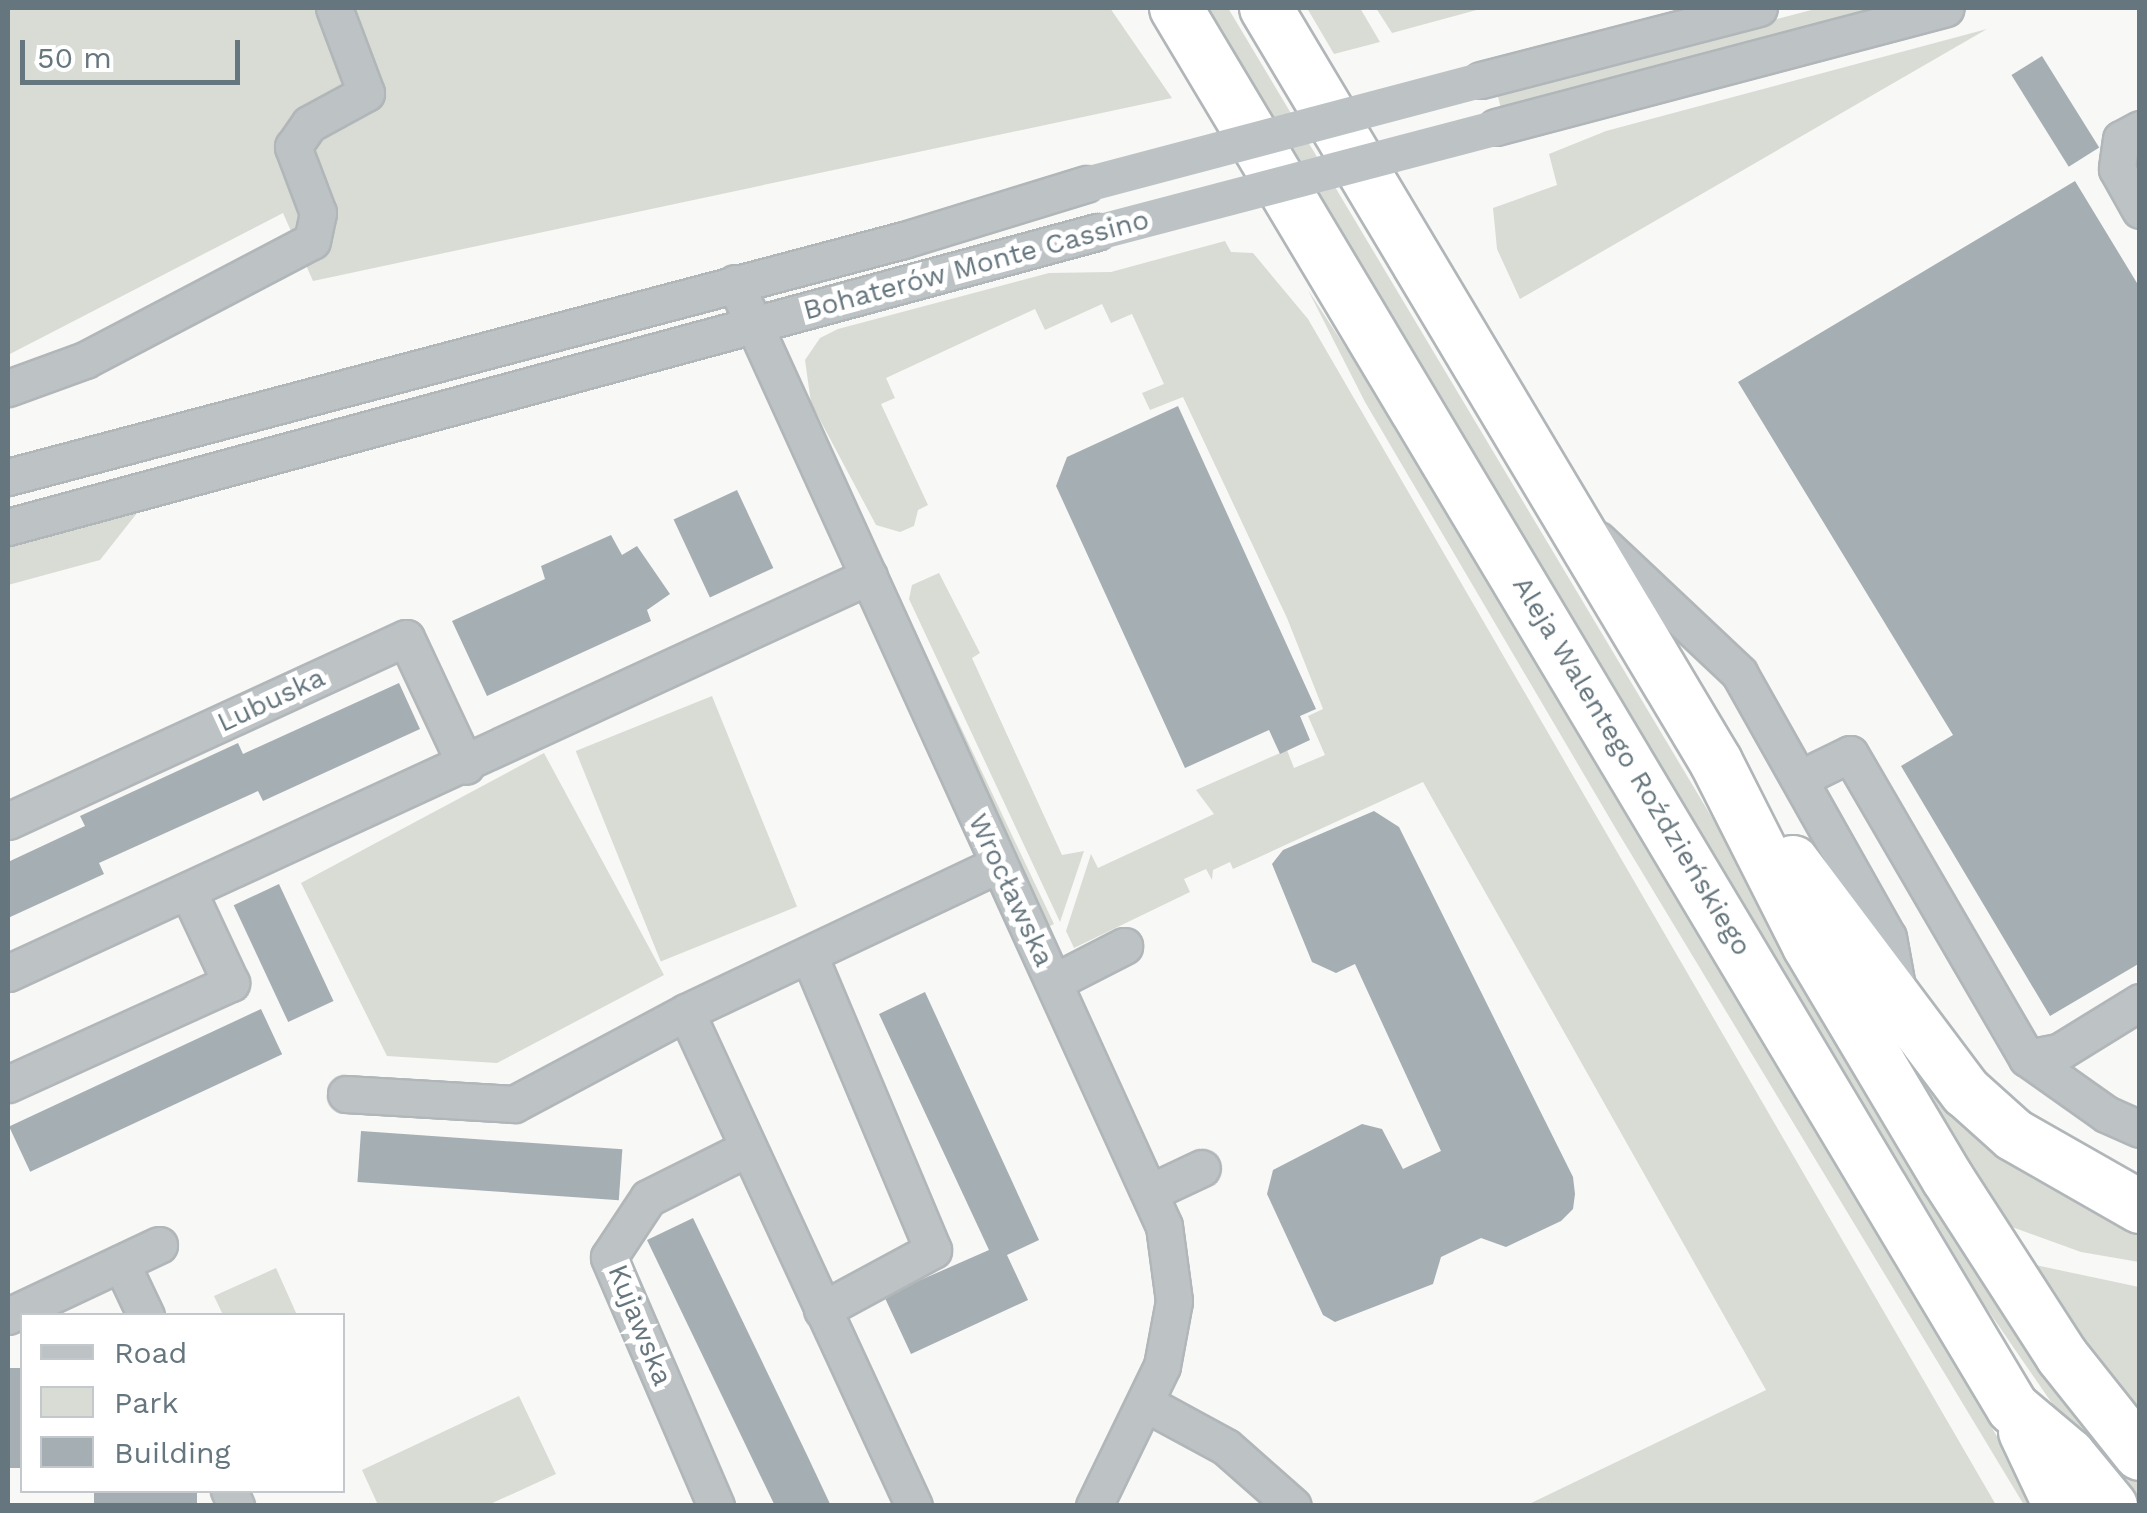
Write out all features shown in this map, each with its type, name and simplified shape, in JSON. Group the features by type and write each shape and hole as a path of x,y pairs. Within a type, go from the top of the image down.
{"highway":[{"name":"Aleja Walentego Roździeńskiego","path":"1176,8 2013,1408 2069,1455 2112,1506"},
{"path":"1270,14 1716,762 1809,946 1958,1194 2054,1344 2140,1454"},
{"path":"1716,762 1946,1070 1992,1116 2126,1194"},
{"path":"2013,1408 2060,1506"}],"street":[{"path":"8,388 85,360 312,241 318,214 293,147 309,124 366,93 334,8"},
{"name":"Bohaterów Monte Cassino","path":"8,477 734,283 1086,184 1759,8"},
{"name":"Bohaterów Monte Cassino","path":"8,527 750,325 1946,8"},
{"path":"2140,129 2120,139 2117,169 2140,210"},
{"name":"Wrocławska","path":"734,283 1151,1192 1170,1250 1174,1300 1162,1366 1094,1506"},
{"path":"1563,508 1739,672 1804,777 1888,938 1902,1012"},
{"path":"8,973 466,766 869,576"},
{"name":"Lubuska","path":"8,821 406,638 466,766"},
{"path":"1804,777 1850,754 2026,1058 2106,1114 2140,1129"},
{"path":"346,1094 514,1104 686,1012 999,864"},
{"path":"8,1084 231,983 188,891"},
{"path":"1054,982 1124,946"},
{"path":"809,955 934,1250 822,1310"},
{"path":"2026,1058 2059,1052 2140,1002"},
{"path":"686,1012 914,1506"},
{"name":"Kujawska","path":"716,1506 610,1257 648,1198 748,1148"},
{"path":"1151,1192 1202,1168"},
{"path":"8,1316 159,1245"},
{"path":"121,1263 145,1313"},
{"path":"1145,1404 1226,1447 1293,1506"}],"green space":[{"path":"8,8 1110,8 1172,98 313,281 283,213 8,355"},
{"path":"1206,8 1228,8 1818,995 2100,1436 2139,1484 2139,1505 2060,1415 1961,1271"},
{"path":"1307,8 1360,8 1380,42 1334,54"},
{"path":"1376,8 1484,8 1392,33"},
{"path":"1819,8 1880,8 1501,109 1497,92"},
{"path":"1987,29 1520,299 1497,249 1493,208 1557,185 1549,154 1606,131"},
{"path":"1225,241 1231,252 1253,253 1308,319 1996,1505 1527,1505 1766,1390 1423,782 1233,869 1230,862 1213,870 1212,880 1206,869 1184,879 1190,892 1074,948 1066,931 1091,854 1098,868 1214,814 1196,790 1287,750 1294,768 1325,755 1308,716 1323,709 1287,618 1183,397 1150,410 1142,393 1164,384 1132,314 1111,323 1102,304 1045,330 1035,309 886,378 895,398 881,404 928,505 918,510 914,526 900,532 876,525 811,403 805,360 820,338 838,329 1049,273 1111,272"},
{"path":"1308,290 1353,359 2038,1505 2024,1505 1616,829 1365,402"},
{"path":"141,508 100,560 8,585 8,544"},
{"path":"939,573 980,653 972,658 1062,855 1084,851 1060,922 909,599 912,585"},
{"path":"905,623 913,626 1054,924 1046,928"},
{"path":"712,696 797,906 661,962 576,751"},
{"path":"544,753 664,975 497,1063 387,1056 301,883"},
{"path":"1919,1080 1993,1151 2033,1179 2139,1229 2139,1262 2081,1252 2012,1227"},
{"path":"2021,1262 2139,1287 2139,1425"},
{"path":"276,1268 296,1313 222,1313 214,1296"},
{"path":"519,1396 556,1474 488,1505 378,1505 362,1470"}],"building":[{"path":"2042,56 2099,148 2069,167 2011,75"},
{"path":"2075,181 2140,288 2140,963 2050,1016 1901,766 1953,735 1738,382"},
{"path":"1178,406 1316,709 1300,716 1310,740 1280,754 1269,730 1185,768 1056,486 1067,457"},
{"path":"737,490 773,568 710,598 674,520"},
{"path":"611,535 622,555 637,546 670,594 647,610 651,621 487,696 452,621 545,579 541,566"},
{"path":"399,683 420,729 263,801 258,791 99,863 104,874 8,918 8,862 85,826 80,816 238,743 243,754"},
{"path":"1374,811 1399,827 1573,1177 1575,1194 1573,1209 1561,1221 1506,1247 1481,1238 1441,1257 1433,1284 1335,1322 1323,1315 1267,1194 1273,1170 1362,1124 1382,1129 1403,1169 1441,1151 1355,964 1336,973 1312,962 1272,864 1283,850"},
{"path":"279,884 334,1001 288,1022 234,905"},
{"path":"925,992 1039,1240 1007,1255 1028,1300 911,1354 884,1296 989,1250 879,1014"},
{"path":"261,1009 282,1054 30,1172 9,1126"},
{"path":"361,1131 622,1149 619,1200 357,1182"},
{"path":"693,1218 831,1506 775,1506 647,1240"},
{"path":"8,1368 20,1368 20,1468 8,1468"},
{"path":"94,1493 197,1493 197,1506 94,1506"}]}
